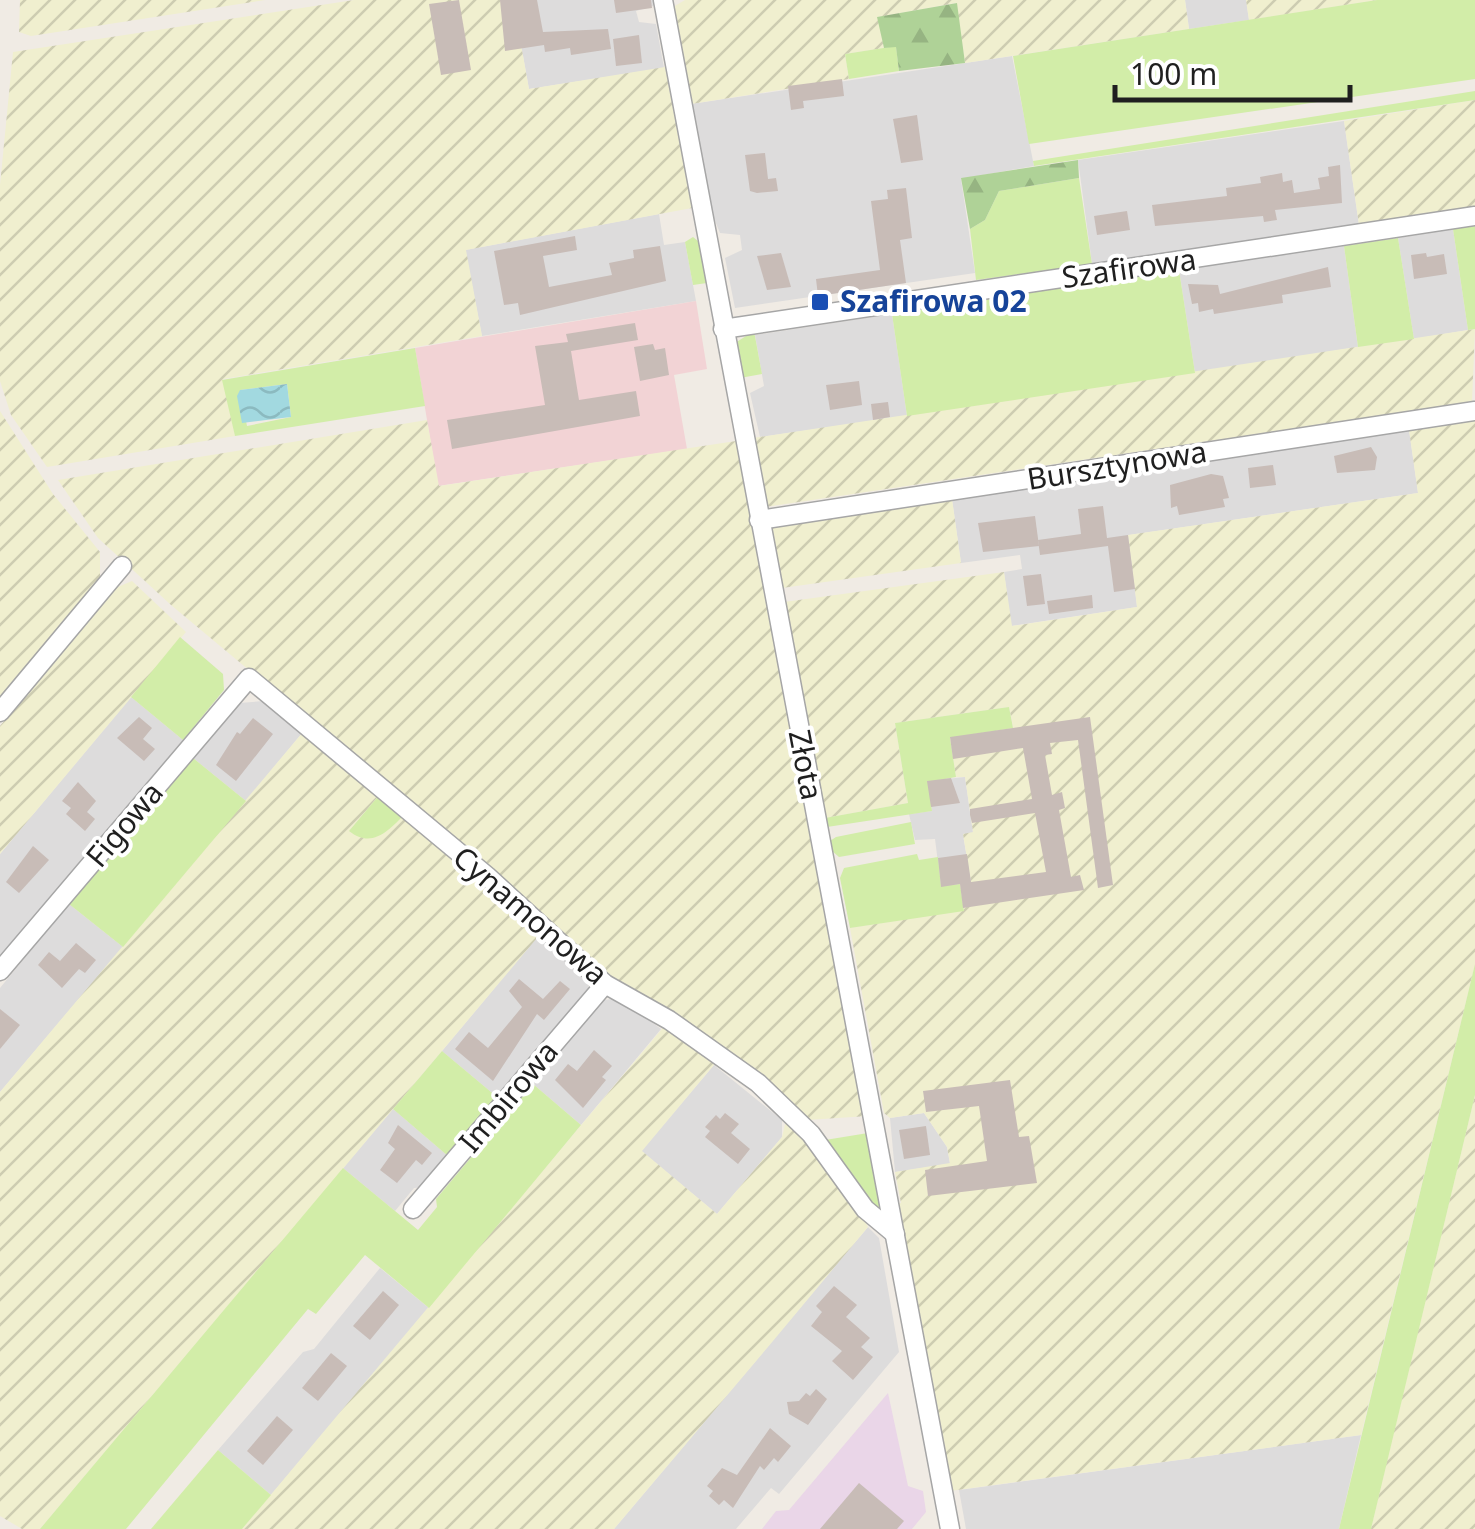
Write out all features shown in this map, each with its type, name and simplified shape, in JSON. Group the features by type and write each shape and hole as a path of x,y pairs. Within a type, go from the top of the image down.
{"street":[{"name":"Złota","path":"663,0 950,1529"},
{"name":"Szafirowa","path":"722,329 1475,216"},
{"name":"Bursztynowa","path":"758,520 1475,411"},
{"path":"0,712 122,566"},
{"name":"Cynamonowa","path":"250,678 487,876 604,984 669,1020 758,1083 811,1134 865,1209 895,1234"},
{"name":"Figowa","path":"0,971 250,678"},
{"name":"Imbirowa","path":"412,1210 604,984"}],"shaded area":[{"path":"513,0 656,0 653,6 636,11 639,22 656,24 664,68 529,89"},
{"path":"1185,0 1246,0 1249,20 1189,29"},
{"path":"1012,56 1034,166 961,179 975,273 735,308 725,258 742,250 740,235 720,233 713,216 691,104"},
{"path":"1344,121 1359,225 1092,264 1078,160"},
{"path":"659,214 664,245 685,242 696,301 482,336 465,250"},
{"path":"1453,229 1468,330 1414,339 1398,238"},
{"path":"1344,246 1358,347 1195,373 1179,270"},
{"path":"696,301 707,369 674,375 687,449 438,486 415,348"},
{"path":"892,314 907,416 760,437 750,393 764,386 755,335"},
{"path":"1409,430 1418,493 1129,535 1137,607 1011,626 1004,572 1022,569 1020,555 961,563 952,499"},
{"path":"131,697 183,740 0,959 0,854"},
{"path":"264,701 303,732 246,801 193,758 239,703"},
{"path":"965,777 973,833 963,835 971,882 941,887 935,839 915,840 909,814 932,811 927,781"},
{"path":"69,904 123,947 0,1092 0,988"},
{"path":"537,937 587,974 589,989 497,1097 442,1051"},
{"path":"619,998 661,1029 581,1125 533,1084 604,1000"},
{"path":"714,1065 782,1120 782,1137 717,1214 641,1151"},
{"path":"393,1109 448,1156 423,1187 414,1188 395,1211 343,1168"},
{"path":"924,1113 947,1147 950,1164 895,1172 890,1118"},
{"path":"868,1227 879,1238 899,1352 779,1494 771,1488 736,1529 614,1529"},
{"path":"380,1268 429,1308 271,1495 218,1450 303,1352 314,1349"},
{"path":"888,1393 908,1486 923,1491 926,1512 912,1529 762,1529 776,1511 789,1510"},
{"path":"1361,1435 1339,1529 966,1529 959,1490"}],"green space":[{"path":"20,0 265,0 31,36 19,32"},
{"path":"354,0 513,0 529,89 665,67 692,208 466,250 482,336 223,379 235,436 47,467 11,415 0,381 0,185 13,52"},
{"path":"685,0 1185,0 1189,29 965,63 956,3 878,17 884,48 845,54 849,79 691,104 673,7"},
{"path":"1246,0 1377,0 1249,20"},
{"path":"1377,0 1475,0 1475,79 1029,144 1013,56"},
{"path":"957,3 965,63 899,71 896,47 884,48 877,17"},
{"path":"896,46 899,71 849,79 845,54"},
{"path":"1475,91 1475,100 1034,166 1033,161"},
{"path":"1475,100 1475,207 1359,225 1344,121"},
{"path":"1078,160 1079,178 999,191 985,220 970,229 961,178"},
{"path":"1079,178 1092,264 976,280 970,229 985,220 999,191"},
{"path":"1475,226 1475,329 1468,330 1453,229"},
{"path":"693,237 699,242 707,283 693,285 685,242"},
{"path":"1398,238 1414,339 1358,347 1344,246"},
{"path":"1179,270 1195,373 907,416 892,314"},
{"path":"1475,329 1472,402 765,507 753,438"},
{"path":"754,331 762,374 740,378 735,343"},
{"path":"415,348 425,406 235,436 222,380","holes":["287,384 291,417 247,426 240,390"]},
{"path":"0,411 53,494 100,552 100,580 0,700"},
{"path":"427,420 439,486 736,441 828,933 868,1116 807,1120 593,969 565,934 171,605 98,538 58,480"},
{"path":"1475,420 1475,964 1361,1435 950,1491 896,1204 901,1203 895,1172 950,1163 947,1147 924,1113 890,1118 884,1113 850,928 964,910 960,884 971,882 963,834 973,832 965,777 956,777 950,737 1013,727 1009,707 895,723 908,803 825,818 784,602 1004,572 1012,626 1137,607 1128,535 1418,493 1409,430"},
{"path":"952,499 961,563 782,588 771,526"},
{"path":"132,581 186,632 0,854 0,726 113,589"},
{"path":"180,637 223,674 224,690 183,740 131,697"},
{"path":"1009,707 1013,728 950,738 956,777 928,782 932,811 827,827 825,818 908,803 895,723"},
{"path":"303,732 380,794 349,831 405,814 542,932 40,1529 22,1529 0,1516 0,1092"},
{"path":"193,758 246,801 123,947 69,904"},
{"path":"380,794 405,814 379,836 365,838 349,831"},
{"path":"911,822 915,844 839,857 831,850 830,841 836,837"},
{"path":"917,854 919,860 938,857 941,886 960,884 964,911 850,928 840,878 844,868"},
{"path":"1475,964 1475,1095 1371,1529 1339,1529"},
{"path":"666,1024 718,1060 642,1151 717,1214 782,1137 787,1116 860,1210 868,1227 773,1341 614,1529 242,1529"},
{"path":"442,1051 497,1097 448,1156 393,1109"},
{"path":"533,1084 581,1125 429,1308 365,1255 316,1314 308,1309 126,1529 40,1529 343,1168 418,1230 437,1207 436,1199"},
{"path":"1475,1095 1475,1529 1371,1529 1393,1435"},
{"path":"868,1133 883,1209 877,1211 819,1141"},
{"path":"218,1450 271,1495 242,1529 151,1529"}],"water":[{"path":"287,384 291,417 242,423 237,396 240,390"}],"building":[{"path":"459,0 471,70 441,75 429,4"},
{"path":"500,0 537,0 543,32 608,29 611,49 571,55 570,48 545,52 544,45 505,51"},
{"path":"614,0 651,0 652,8 616,13"},
{"path":"639,35 642,63 616,66 613,39"},
{"path":"842,79 844,96 803,101 804,108 791,110 788,86"},
{"path":"917,115 923,160 901,163 893,119"},
{"path":"765,153 768,179 776,178 778,191 750,191 745,155"},
{"path":"1340,165 1342,203 1275,210 1277,220 1264,222 1263,216 1155,226 1152,205 1227,196 1226,188 1261,183 1260,177 1282,173 1283,182 1292,180 1294,193 1320,189 1318,178 1329,176 1328,167"},
{"path":"906,188 912,238 900,240 906,283 818,296 816,279 880,270 871,201 888,199 887,190"},
{"path":"1127,211 1130,230 1097,235 1094,216"},
{"path":"575,236 577,250 543,256 549,287 612,275 609,263 634,258 633,250 660,246 666,281 520,315 518,303 504,305 494,251"},
{"path":"781,253 791,287 767,290 757,256"},
{"path":"1426,253 1427,257 1444,254 1447,274 1414,279 1411,255"},
{"path":"1328,267 1331,287 1282,295 1283,303 1214,314 1213,309 1199,312 1198,303 1192,304 1188,284 1218,285 1220,294"},
{"path":"635,323 638,340 571,351 579,400 636,391 640,416 452,449 447,420 545,405 535,346 568,342 566,334"},
{"path":"653,344 655,350 665,348 669,375 640,381 634,347"},
{"path":"859,381 862,405 830,410 826,385"},
{"path":"888,402 890,417 873,420 871,404"},
{"path":"1371,447 1377,457 1375,470 1337,473 1334,456"},
{"path":"1273,465 1276,485 1250,488 1248,468"},
{"path":"1211,474 1223,476 1229,498 1223,499 1225,507 1179,515 1177,506 1171,508 1170,485"},
{"path":"1103,506 1107,538 1128,535 1135,589 1114,592 1108,546 1040,555 1038,540 1081,534 1078,509"},
{"path":"1035,516 1039,546 983,552 978,523"},
{"path":"1041,574 1045,604 1027,606 1023,576"},
{"path":"1092,595 1093,608 1049,614 1047,601"},
{"path":"139,717 152,728 143,739 155,749 144,761 117,738"},
{"path":"1090,717 1113,885 1098,888 1078,740 1050,743 1052,754 1045,755 1052,795 1062,792 1065,808 1059,810 1071,877 1080,875 1084,890 963,908 960,884 941,887 938,858 967,854 971,882 1046,872 1035,813 972,823 970,815 970,809 1032,799 1023,748 953,759 950,737"},
{"path":"253,718 273,734 236,781 216,765 237,732 240,734"},
{"path":"951,778 960,803 931,807 927,781"},
{"path":"78,782 96,801 87,812 95,819 85,831 66,814 71,808 62,801"},
{"path":"33,846 49,860 19,893 6,882"},
{"path":"76,943 96,960 85,973 79,969 62,988 38,965 49,952 60,961"},
{"path":"519,979 543,999 560,981 570,989 544,1020 537,1014 493,1081 455,1049 469,1032 488,1048 522,1007 509,991"},
{"path":"0,1009 20,1025 0,1049"},
{"path":"594,1050 612,1066 602,1077 606,1080 583,1108 555,1080 568,1064 577,1071"},
{"path":"1010,1080 1019,1137 1029,1136 1037,1183 928,1196 925,1170 987,1161 979,1106 926,1112 923,1091"},
{"path":"725,1113 739,1124 731,1133 750,1149 738,1164 705,1137 710,1131 705,1127 716,1115 720,1119"},
{"path":"398,1125 432,1153 422,1165 416,1160 397,1183 380,1170 395,1149 388,1143"},
{"path":"926,1126 930,1155 904,1159 899,1130"},
{"path":"834,1286 857,1305 846,1317 870,1338 861,1347 873,1357 853,1380 832,1361 842,1351 811,1326 822,1312 816,1306"},
{"path":"383,1291 399,1305 370,1340 353,1326"},
{"path":"331,1353 347,1366 318,1401 302,1388"},
{"path":"816,1389 827,1399 808,1425 789,1414 787,1402 799,1401"},
{"path":"277,1416 293,1430 263,1465 247,1451"},
{"path":"770,1428 791,1446 778,1462 774,1458 764,1470 760,1466 733,1508 724,1500 719,1505 709,1496 713,1491 707,1486 722,1468 737,1475"},
{"path":"859,1483 904,1521 897,1529 820,1529"}],"place":[{"name":"Szafirowa 02","path":"820,302"}]}
